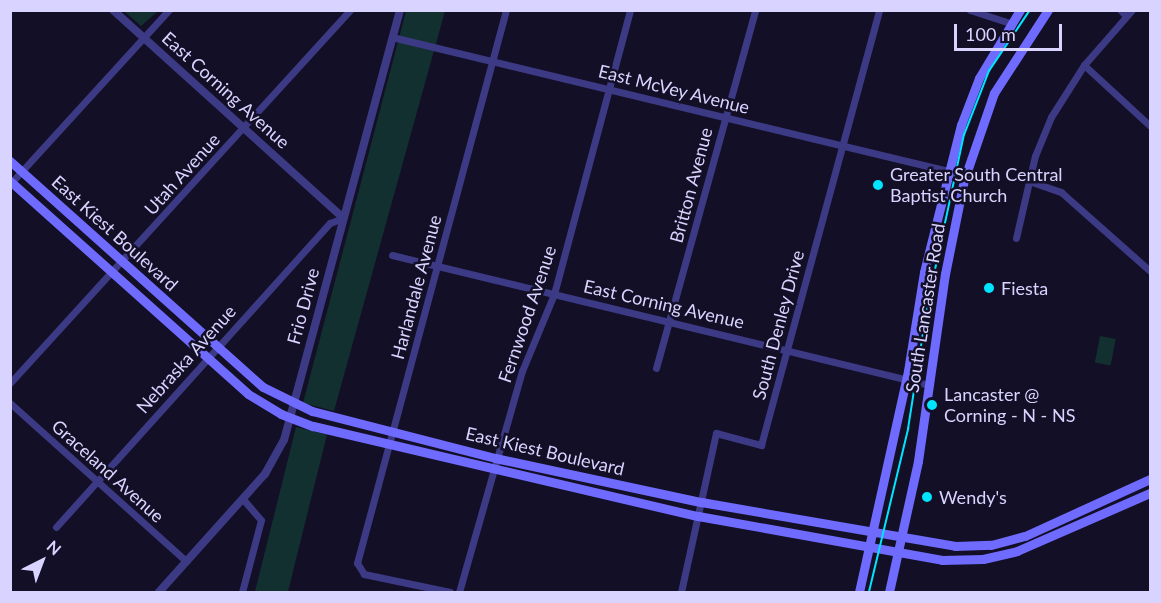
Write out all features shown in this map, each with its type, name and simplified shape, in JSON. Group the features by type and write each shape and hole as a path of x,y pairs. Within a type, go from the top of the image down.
{"main road":[{"name":"South Lancaster Road","path":"859,592 906,380 924,272 948,171 969,100 1010,23 1020,10"},
{"name":"South Lancaster Road","path":"889,592 929,385 945,274 975,141 1006,73 1048,10"},
{"name":"East Kiest Boulevard","path":"10,161 262,387 293,404 392,432 495,458 701,502 955,546 991,545 1026,536 1150,479"},
{"name":"East Kiest Boulevard","path":"11,182 253,398 290,418 388,446 698,516 869,549 953,561 1017,551 1150,493"}],"street":[{"name":"East Corning Avenue","path":"112,10 343,218"},
{"path":"11,182 169,10"},
{"name":"Utah Avenue","path":"10,383 350,10"},
{"name":"Frio Drive","path":"159,592 243,499 274,459 290,418 400,10"},
{"name":"Harlandale Avenue","path":"450,592 361,571 357,563 506,10"},
{"name":"Fernwood Avenue","path":"459,592 491,469 522,371 554,294 630,10"},
{"name":"Britton Avenue","path":"656,368 755,10"},
{"name":"South Denley Drive","path":"681,592 716,434 760,445 879,10"},
{"path":"970,10 1010,23"},
{"path":"1016,238 1029,181 1051,117 1084,65 1126,12"},
{"name":"East McVey Avenue","path":"392,37 948,171"},
{"path":"1084,65 1150,126"},
{"path":"1029,181 1061,192 1150,271"},
{"name":"Nebraska Avenue","path":"56,527 330,223 343,218"},
{"name":"East Corning Avenue","path":"392,255 929,385"},
{"name":"Graceland Avenue","path":"10,403 186,561"},
{"path":"242,592 261,520 243,499"}],"green space":[{"path":"124,11 158,11 141,26"},
{"path":"406,11 445,11 334,411 303,403"},
{"path":"1100,336 1116,339 1111,366 1095,363"},
{"path":"296,427 327,435 288,592 255,592"}],"tram line":[{"path":"869,592 908,429 927,307 964,135 989,71 1030,10"}],"place":[{"name":"Greater South Central Baptist Church","path":"878,185"},
{"name":"Fiesta","path":"989,288"},
{"name":"Lancaster @ Corning - N - NS","path":"932,405"},
{"name":"Wendy's","path":"927,497"}]}
